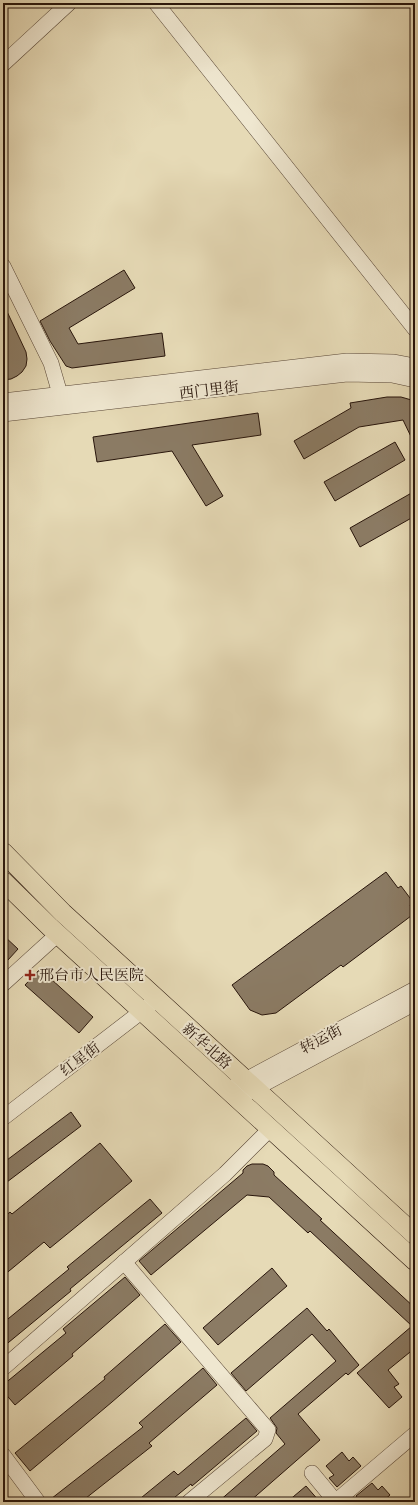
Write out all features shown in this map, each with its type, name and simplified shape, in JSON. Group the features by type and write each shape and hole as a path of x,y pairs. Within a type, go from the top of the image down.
{"main road":[{"name":"新华北路","path":"3,852 38,890 63,914 415,1235"},
{"name":"新华北路","path":"3,881 142,1012 415,1261"}],"street":[{"path":"3,64 69,3"},
{"path":"156,3 415,329"},
{"path":"3,266 51,362 60,394"},
{"path":"3,400 347,361 394,362 415,366"},
{"name":"西门里街","path":"3,414 347,374 392,375 415,380"},
{"path":"3,984 58,934"},
{"name":"转运街","path":"250,1085 415,989"},
{"name":"红星街","path":"3,1118 158,1000"},
{"name":"转运街","path":"232,1094 415,1003"},
{"path":"3,1368 225,1174 270,1129"},
{"path":"124,1262 268,1430 265,1439 189,1502"},
{"path":"312,1473 336,1502 415,1434"},
{"path":"3,1455 38,1502"}],"building":[{"path":"124,270 135,288 69,328 78,344 162,333 165,356 72,368 66,366 50,341 40,321"},
{"path":"3,303 26,352 27,359 26,366 22,372 11,379 3,380"},
{"path":"387,397 401,397 415,401 415,445 403,420 359,427 304,459 294,441 351,408 350,403"},
{"path":"258,413 261,435 192,445 223,496 206,506 172,451 97,462 93,437"},
{"path":"395,442 405,460 335,501 324,482"},
{"path":"415,491 415,516 360,547 350,528"},
{"path":"386,872 398,888 401,886 413,902 410,905 415,913 343,967 341,965 276,1013 262,1015 250,1010 232,985"},
{"path":"3,935 18,949 8,960 3,955"},
{"path":"40,969 93,1017 79,1033 25,985"},
{"path":"71,1112 81,1126 3,1185 3,1163"},
{"path":"100,1143 132,1181 50,1248 44,1242 3,1276 3,1218 10,1212 12,1214"},
{"path":"252,1164 263,1164 268,1166 274,1172 274,1175 322,1219 320,1220 415,1308 415,1348 388,1370 399,1384 394,1387 402,1397 389,1408 357,1373 412,1326 310,1231 308,1233 269,1197 247,1195 151,1275 139,1261 243,1173 243,1170 247,1166"},
{"path":"150,1199 162,1213 3,1347 3,1323 69,1269 67,1267"},
{"path":"272,1268 287,1286 218,1345 203,1328"},
{"path":"125,1277 140,1295 72,1354 73,1356 15,1405 3,1391 3,1385 66,1333 63,1329"},
{"path":"307,1308 327,1331 329,1329 359,1365 348,1375 346,1373 298,1414 320,1440 249,1502 218,1502 285,1444 276,1433 277,1428 270,1418 336,1361 312,1334 246,1391 231,1373"},
{"path":"165,1324 181,1342 30,1471 15,1453 105,1379 104,1377"},
{"path":"203,1368 217,1385 149,1443 152,1446 81,1502 47,1502 143,1427 139,1423"},
{"path":"246,1418 257,1431 192,1486 191,1484 169,1502 136,1502 174,1471 178,1475"},
{"path":"342,1452 349,1461 353,1457 361,1466 337,1487 329,1478 334,1475 326,1466"},
{"path":"372,1483 378,1490 382,1486 390,1495 382,1502 361,1502 356,1496"},
{"path":"306,1486 320,1502 287,1502"}],"place":[{"name":"邢台市人民医院","path":"30,975"}]}
